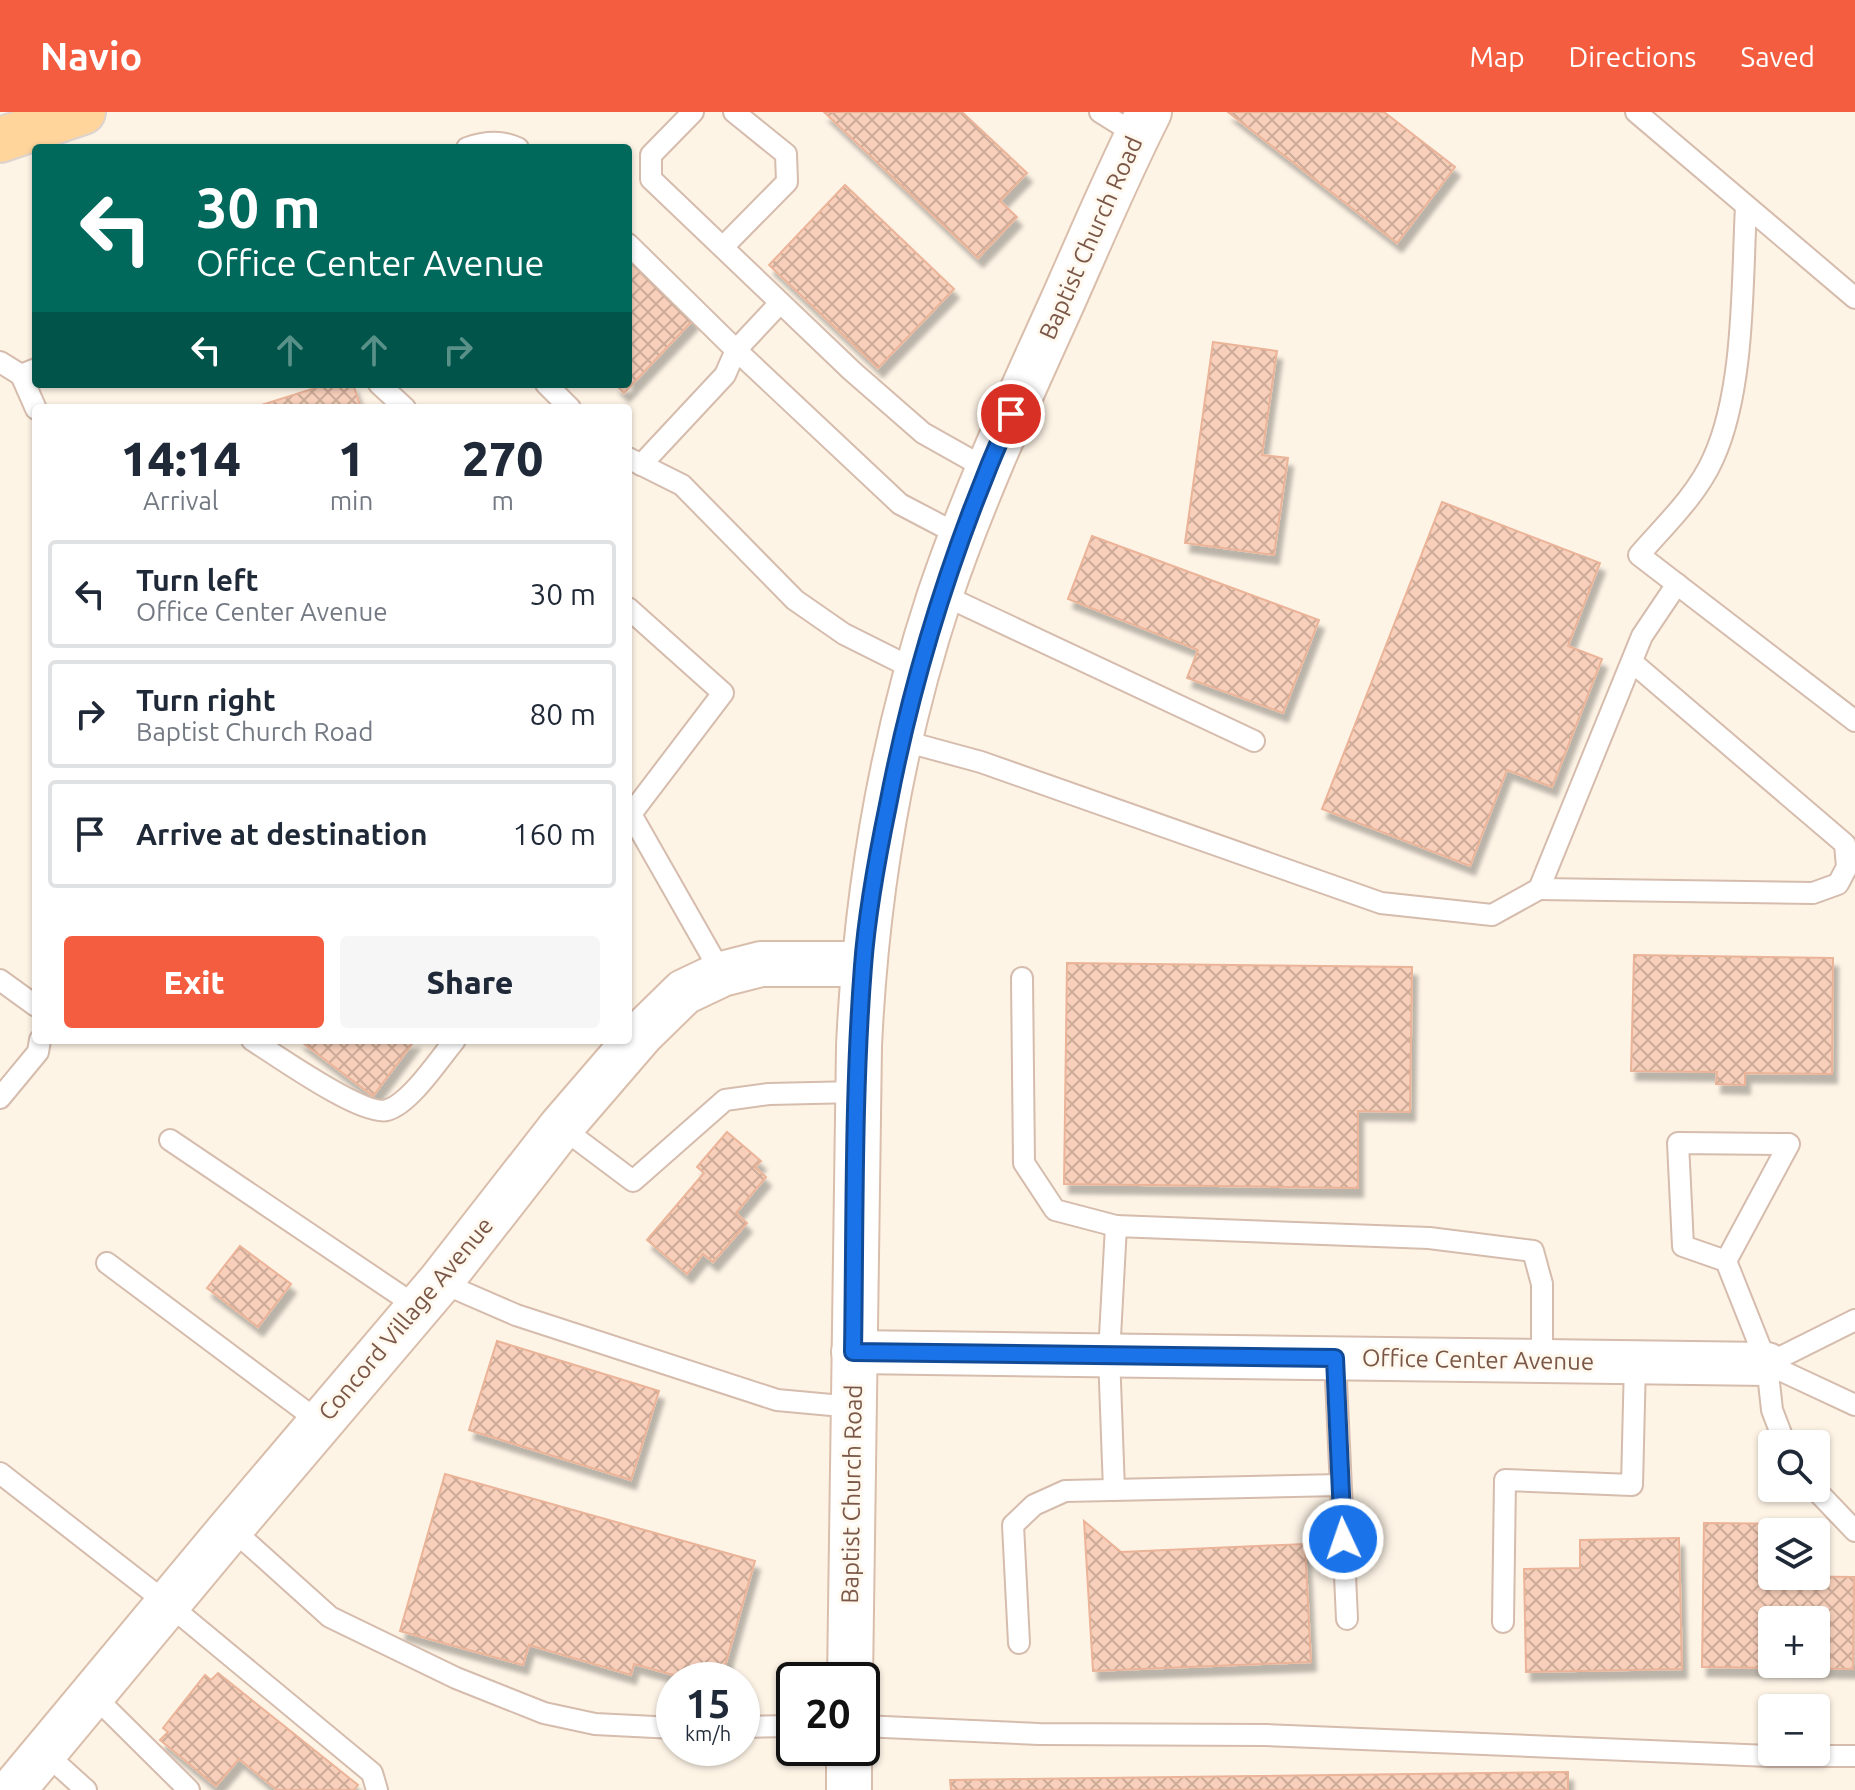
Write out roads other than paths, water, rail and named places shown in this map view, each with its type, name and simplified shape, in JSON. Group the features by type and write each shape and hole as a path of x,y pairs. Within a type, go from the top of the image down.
{"main road":[{"path":"0,140 83,112"}],"street":[{"name":"Baptist Church Road","path":"850,1662 857,1092 863,964 880,846 900,740 941,594 987,469 1143,124"},
{"name":"Concord Village Avenue","path":"632,1039 684,992 722,974 761,964 863,964"},
{"name":"Concord Village Avenue","path":"13,1790 430,1295 627,1044"},
{"name":"Office Center Avenue","path":"853,1352 1767,1364"},
{"path":"849,1766 849,1790"}],"lane":[{"path":"693,112 651,155 651,179 852,371 923,433 987,469"},
{"path":"723,247 787,182 786,154 734,112"},
{"path":"1100,112 1143,124"},
{"path":"1636,112 1855,298"},
{"path":"479,144 510,144"},
{"path":"1746,206 1739,339 1728,415 1713,459 1692,493 1639,555 1855,721"},
{"path":"632,248 900,504 961,536"},
{"path":"780,303 736,350 725,375 634,461 682,485 795,600 844,634 918,671"},
{"path":"0,362 29,372"},
{"path":"383,388 401,404"},
{"path":"550,388 566,404"},
{"path":"1539,889 1642,636 1677,584"},
{"path":"941,594 1254,741"},
{"path":"632,612 723,693 632,808"},
{"path":"900,740 981,762 1381,903 1492,915 1539,889 1813,893 1838,884 1847,867 1845,844 1632,662"},
{"path":"632,817 722,974"},
{"path":"1022,978 1024,1163 1055,1210 1116,1226 1429,1238 1533,1251 1542,1284 1542,1362"},
{"path":"0,980 32,1003"},
{"path":"0,1098 38,1052 39,1044"},
{"path":"259,1044 360,1106 386,1111 404,1101 452,1044"},
{"path":"561,1127 633,1181 725,1100 769,1094 857,1092"},
{"path":"170,1140 430,1295 516,1315 777,1400 853,1407"},
{"path":"1726,1261 1789,1144 1678,1143 1683,1246 1726,1261 1767,1364 1772,1410 1780,1430"},
{"path":"1114,1490 1109,1355 1116,1226"},
{"path":"107,1263 321,1423"},
{"path":"1767,1364 1855,1320"},
{"path":"1335,1358 1347,1619"},
{"path":"1503,1622 1505,1480 1632,1485 1635,1362"},
{"path":"1767,1364 1855,1405"},
{"path":"0,1473 168,1604 372,1773 377,1790"},
{"path":"1019,1643 1013,1525 1034,1505 1065,1491 1340,1485"},
{"path":"1827,1502 1855,1531"},
{"path":"231,1528 330,1617 456,1678 544,1713 595,1724 656,1727"},
{"path":"93,1695 189,1790"},
{"path":"880,1727 1039,1734 1266,1735 1769,1756 1855,1756"},
{"path":"45,1753 86,1790"}]}
